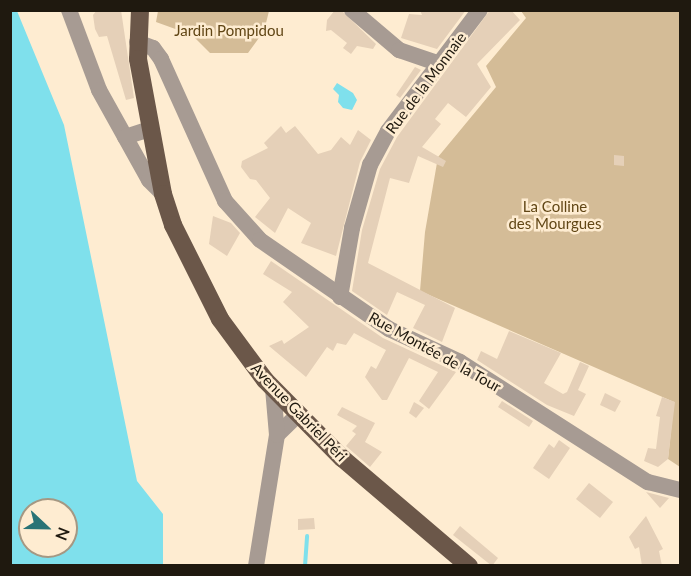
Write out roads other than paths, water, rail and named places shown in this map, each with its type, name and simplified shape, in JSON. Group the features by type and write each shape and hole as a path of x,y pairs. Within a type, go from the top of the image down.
{"main road":[{"name":"Avenue Gabriel Péri","path":"140,10 137,42 141,78 163,194 173,225 220,319 273,388 298,415 342,458 469,566"}],"street":[{"path":"69,10 82,52 125,137 149,180 163,194"},
{"path":"352,10 399,50 440,64"},
{"name":"Rue de la Monnaie","path":"340,297 352,228 370,165 388,131 480,10"},
{"name":"Rue Montée de la Tour","path":"137,42 153,48 225,201 261,240 389,329 460,362 580,441 648,482 681,490"},
{"path":"141,78 170,82"},
{"path":"125,137 149,129"},
{"path":"256,566 277,435 273,388"},
{"path":"277,435 298,415"}],"water":[{"path":"10,11 17,11 64,125 137,481 163,514 163,565 11,565"},
{"path":"337,83 353,93 357,100 352,110 343,108 338,102 339,95 333,89"}],"waterway":[{"path":"305,566 307,536"}],"park label":[{"name":"Jardin Pompidou","path":"229,31"},
{"name":"La Colline des Mourgues","path":"555,214"}]}
